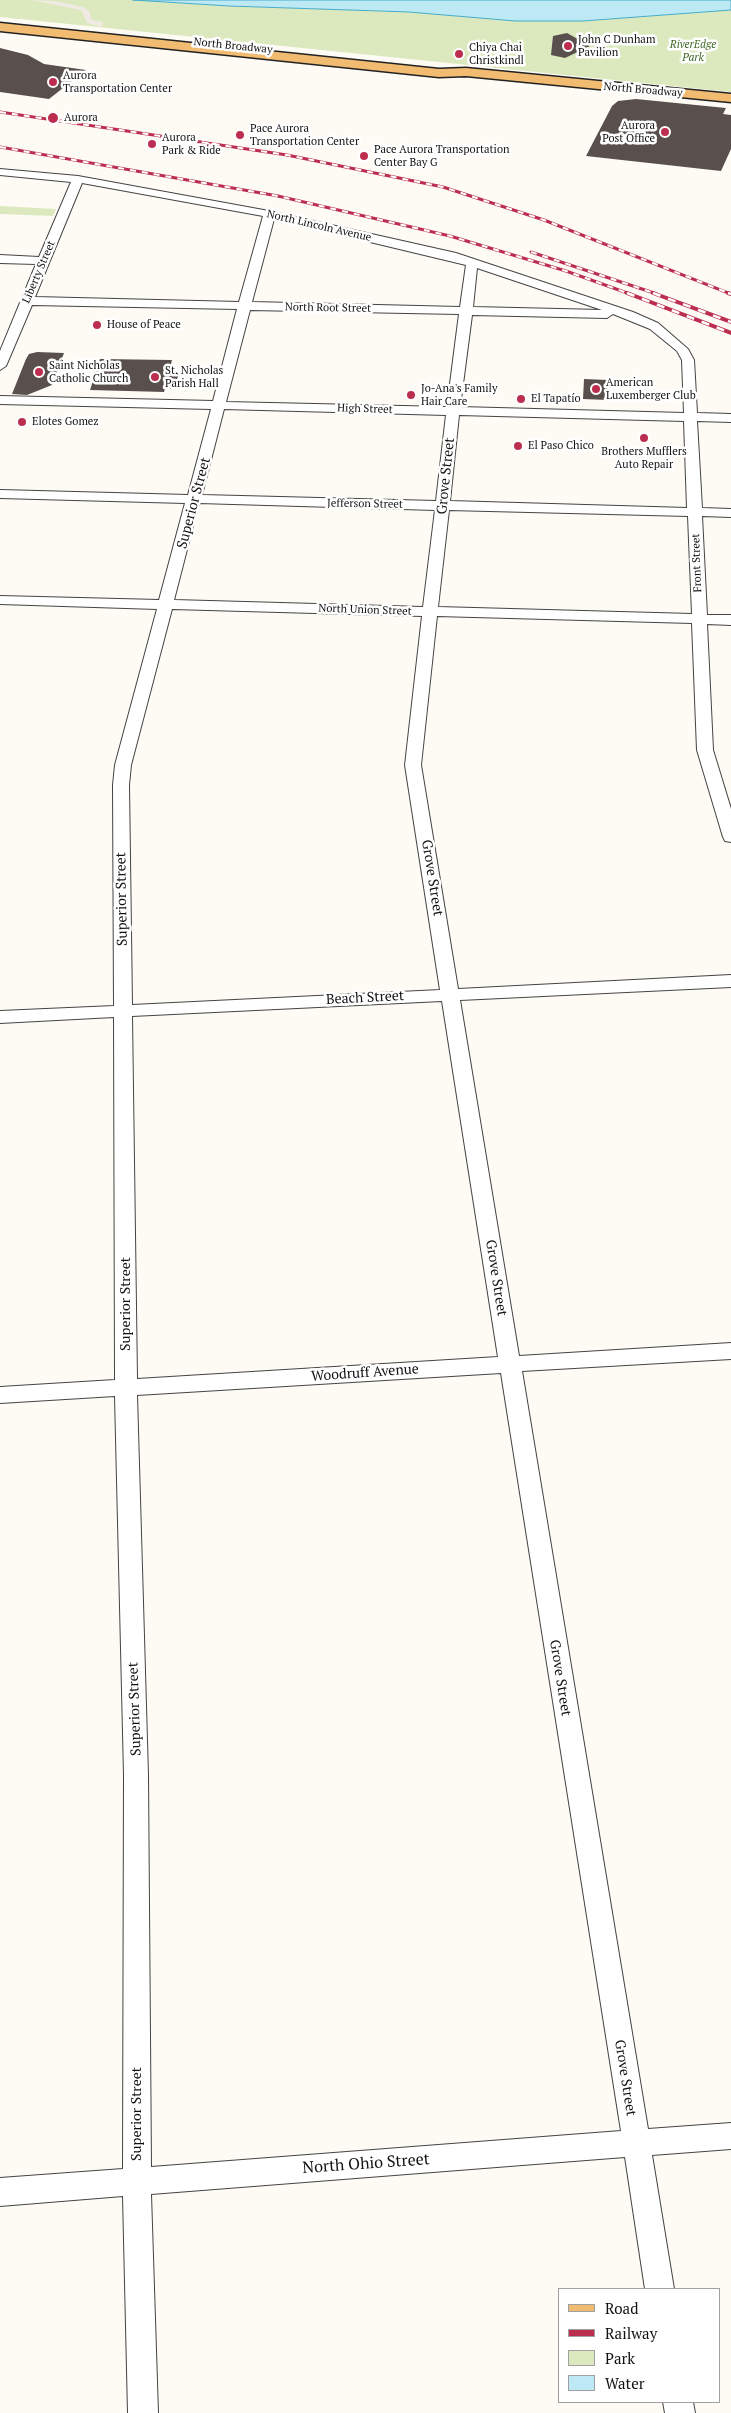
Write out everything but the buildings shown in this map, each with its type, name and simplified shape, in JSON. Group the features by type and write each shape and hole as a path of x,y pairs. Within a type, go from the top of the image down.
{"main road":[{"name":"North Broadway","path":"0,21 442,67 466,72"},
{"name":"North Broadway","path":"0,27 386,68 466,72 731,98"}],"street":[{"name":"North Lincoln Avenue","path":"0,172 78,179 269,214 452,256 629,315"},
{"name":"Liberty Street","path":"0,366 78,179"},
{"name":"Superior Street","path":"143,2413 137,2182 136,1775 126,1388 121,785 124,764 269,214"},
{"path":"0,259 44,262"},
{"name":"Grove Street","path":"472,264 453,411 413,765 660,2288"},
{"name":"North Root Street","path":"27,301 629,315"},
{"name":"Front Street","path":"629,315 654,326 682,349 688,360 704,750 731,837"},
{"path":"2,320 19,320"},
{"name":"High Street","path":"0,400 731,418"},
{"name":"Jefferson Street","path":"0,494 731,513"},
{"name":"North Union Street","path":"0,600 731,620"},
{"name":"Beach Street","path":"0,1016 731,981"},
{"name":"Woodruff Avenue","path":"0,1395 731,1351"},
{"name":"North Ohio Street","path":"0,2192 731,2136"}],"green space":[{"name":"RiverEdge Park","path":"0,0 133,0 229,6 409,12 516,21 583,21 731,10 731,92 0,17"},
{"path":"0,206 56,209 53,216 0,214"}],"shaded area":[{"path":"31,0 55,1 83,7 89,11 92,20 103,22 102,27 87,23 81,10"}],"water":[{"path":"133,0 731,0 731,10 583,21 515,21 409,12 229,6"}],"railway":[{"path":"0,112 287,155 443,187 544,220 731,294 728,293"},
{"path":"0,147 278,196 450,236 566,271 630,294"},
{"path":"531,252 657,294"},
{"path":"627,293 731,333"},
{"path":"653,293 731,322"}],"place":[{"name":"John C Dunham Pavilion","path":"568,46"},
{"name":"Chiya Chai Christkindl","path":"459,54"},
{"name":"Aurora Transportation Center","path":"53,82"},
{"name":"Aurora","path":"53,118"},
{"name":"Aurora Post Office","path":"665,132"},
{"name":"Pace Aurora Transportation Center","path":"240,135"},
{"name":"Aurora Park & Ride","path":"152,144"},
{"name":"Pace Aurora Transportation Center Bay G","path":"364,156"},
{"name":"House of Peace","path":"97,325"},
{"name":"Saint Nicholas Catholic Church","path":"39,372"},
{"name":"St. Nicholas Parish Hall","path":"155,377"},
{"name":"American Luxemberger Club","path":"596,389"},
{"name":"Jo-Ana's Family Hair Care","path":"411,395"},
{"name":"El Tapatío","path":"521,399"},
{"name":"Elotes Gomez","path":"22,422"},
{"name":"Brothers Mufflers Auto Repair","path":"644,438"},
{"name":"El Paso Chico","path":"518,446"}]}
